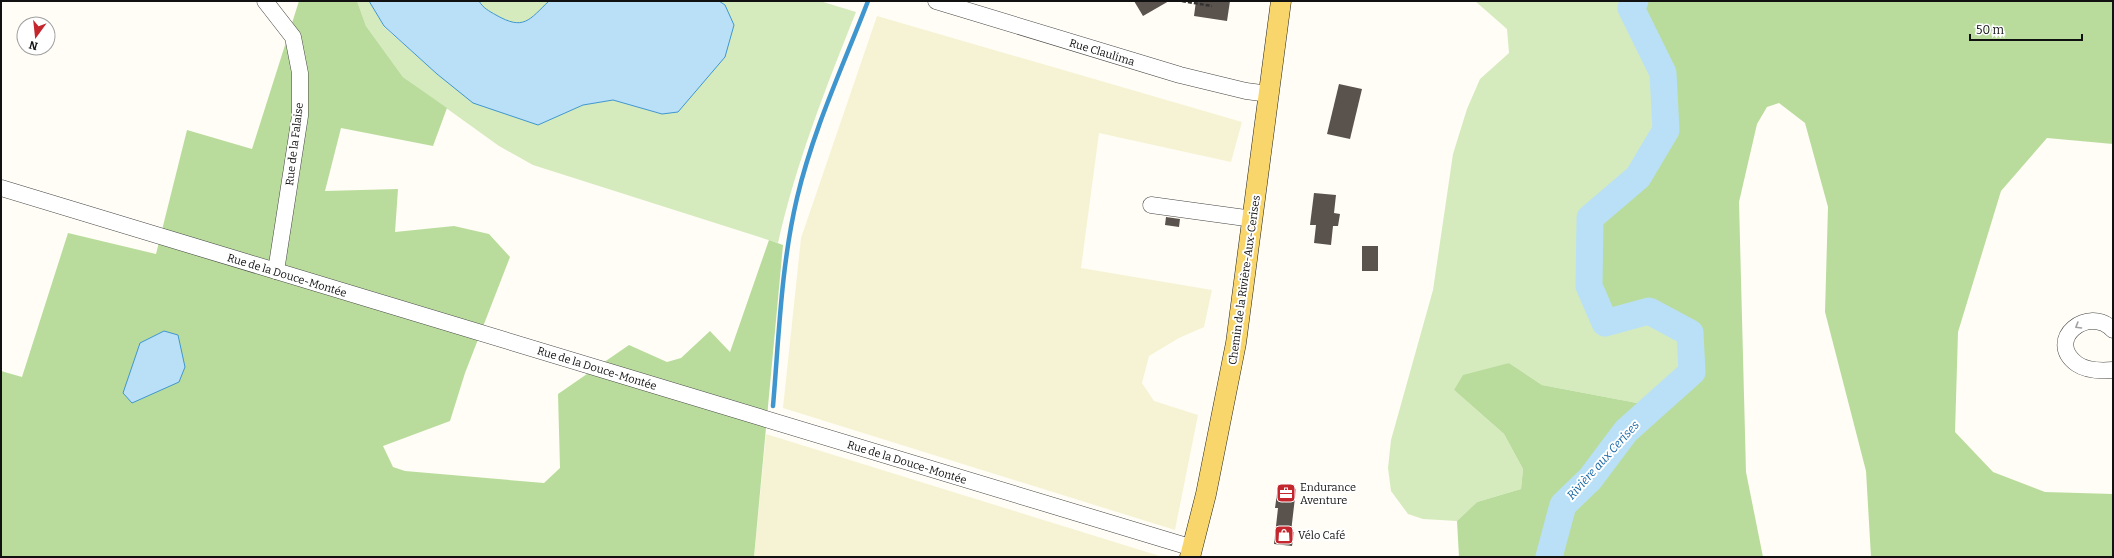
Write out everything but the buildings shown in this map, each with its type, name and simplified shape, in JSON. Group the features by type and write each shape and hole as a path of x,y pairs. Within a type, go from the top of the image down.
{"main road":[{"name":"Chemin de la Rivière-Aux-Cerises","path":"1192,553 1206,494 1234,351 1270,94 1281,1"}],"street":[{"name":"Rue de la Falaise","path":"265,1 293,37 300,73 300,116 276,271"},
{"name":"Rue Claulima","path":"936,1 1165,71 1246,91 1270,94"},
{"name":"Rue de la Douce-Montée","path":"1,188 276,271 1192,553"},
{"path":"1151,205 1253,219"},
{"path":"2113,330 2101,322 2088,321 2074,328 2070,332 2065,342 2065,348 2070,358 2081,367 2098,371 2113,370"}],"path":[{"path":"1182,1 1212,6"}],"shaded area":[{"path":"877,16 1242,122 1231,162 1099,133 1081,268 1212,290 1204,327 1179,338 1149,356 1142,383 1154,401 1198,415 1175,530 783,408 801,238"},
{"path":"766,434 1163,557 754,557"}],"green space":[{"path":"299,1 357,1 366,26 403,77 447,108 433,146 341,128 325,191 398,189 395,232 454,226 489,234 510,257 465,373 450,421 383,446 393,467 405,471 544,483 560,468 558,394 629,345 667,362 681,358 710,331 730,352 769,240 783,245 754,557 1,557 1,371 22,377 68,233 156,254 187,130 252,149"},
{"path":"357,1 369,1 384,27 437,74 538,125 583,105 613,100 662,114 725,5 719,1 820,1 856,12 812,126 785,213 778,243 533,165 499,146 403,77 366,26"},
{"path":"479,1 549,1 531,18 520,23 505,20 489,11"},
{"path":"1475,1 1643,1 1642,5 1663,73 1666,130 1638,177 1590,218 1605,323 1649,311 1690,333 1692,372 1653,406 1542,385 1509,363 1454,390 1504,434 1523,469 1521,489 1477,502 1457,521 1423,519 1408,514 1391,491 1388,468 1391,440 1433,290 1453,154 1467,109 1480,79 1509,53 1507,29"},
{"path":"1643,1 2113,1 2113,144 2047,138 2001,191 1958,332 1955,432 1993,472 2045,492 2113,494 2113,557 1871,557 1866,471 1825,312 1828,207 1805,123 1779,103 1767,107 1757,124 1739,202 1746,472 1763,557 1459,557 1457,521 1477,502 1521,489 1523,469 1504,434 1454,390 1463,375 1509,363 1542,385 1653,406 1692,372 1690,333 1649,311 1605,323 1589,286 1590,218 1638,177 1666,130 1663,73 1642,5"}],"water":[{"path":"369,1 479,1 489,11 505,20 520,23 531,18 549,1 719,1 725,5 734,25 725,57 678,112 662,114 613,100 583,105 538,125 473,103 437,74 384,26"},
{"path":"164,331 178,335 185,367 179,382 132,403 123,393 140,343"}],"waterway":[{"path":"773,406 784,275 787,249 797,198 811,148 829,98 868,1"},
{"name":"Rivière aux Cerises","path":"1549,557 1563,505 1590,479 1626,431 1692,372 1690,333 1649,311 1605,323 1589,286 1590,218 1638,177 1666,130 1663,73 1631,8 1635,1"}],"place":[{"name":"Endurance Aventure","path":"1286,493"},
{"name":"Vélo Café","path":"1284,535"}]}
